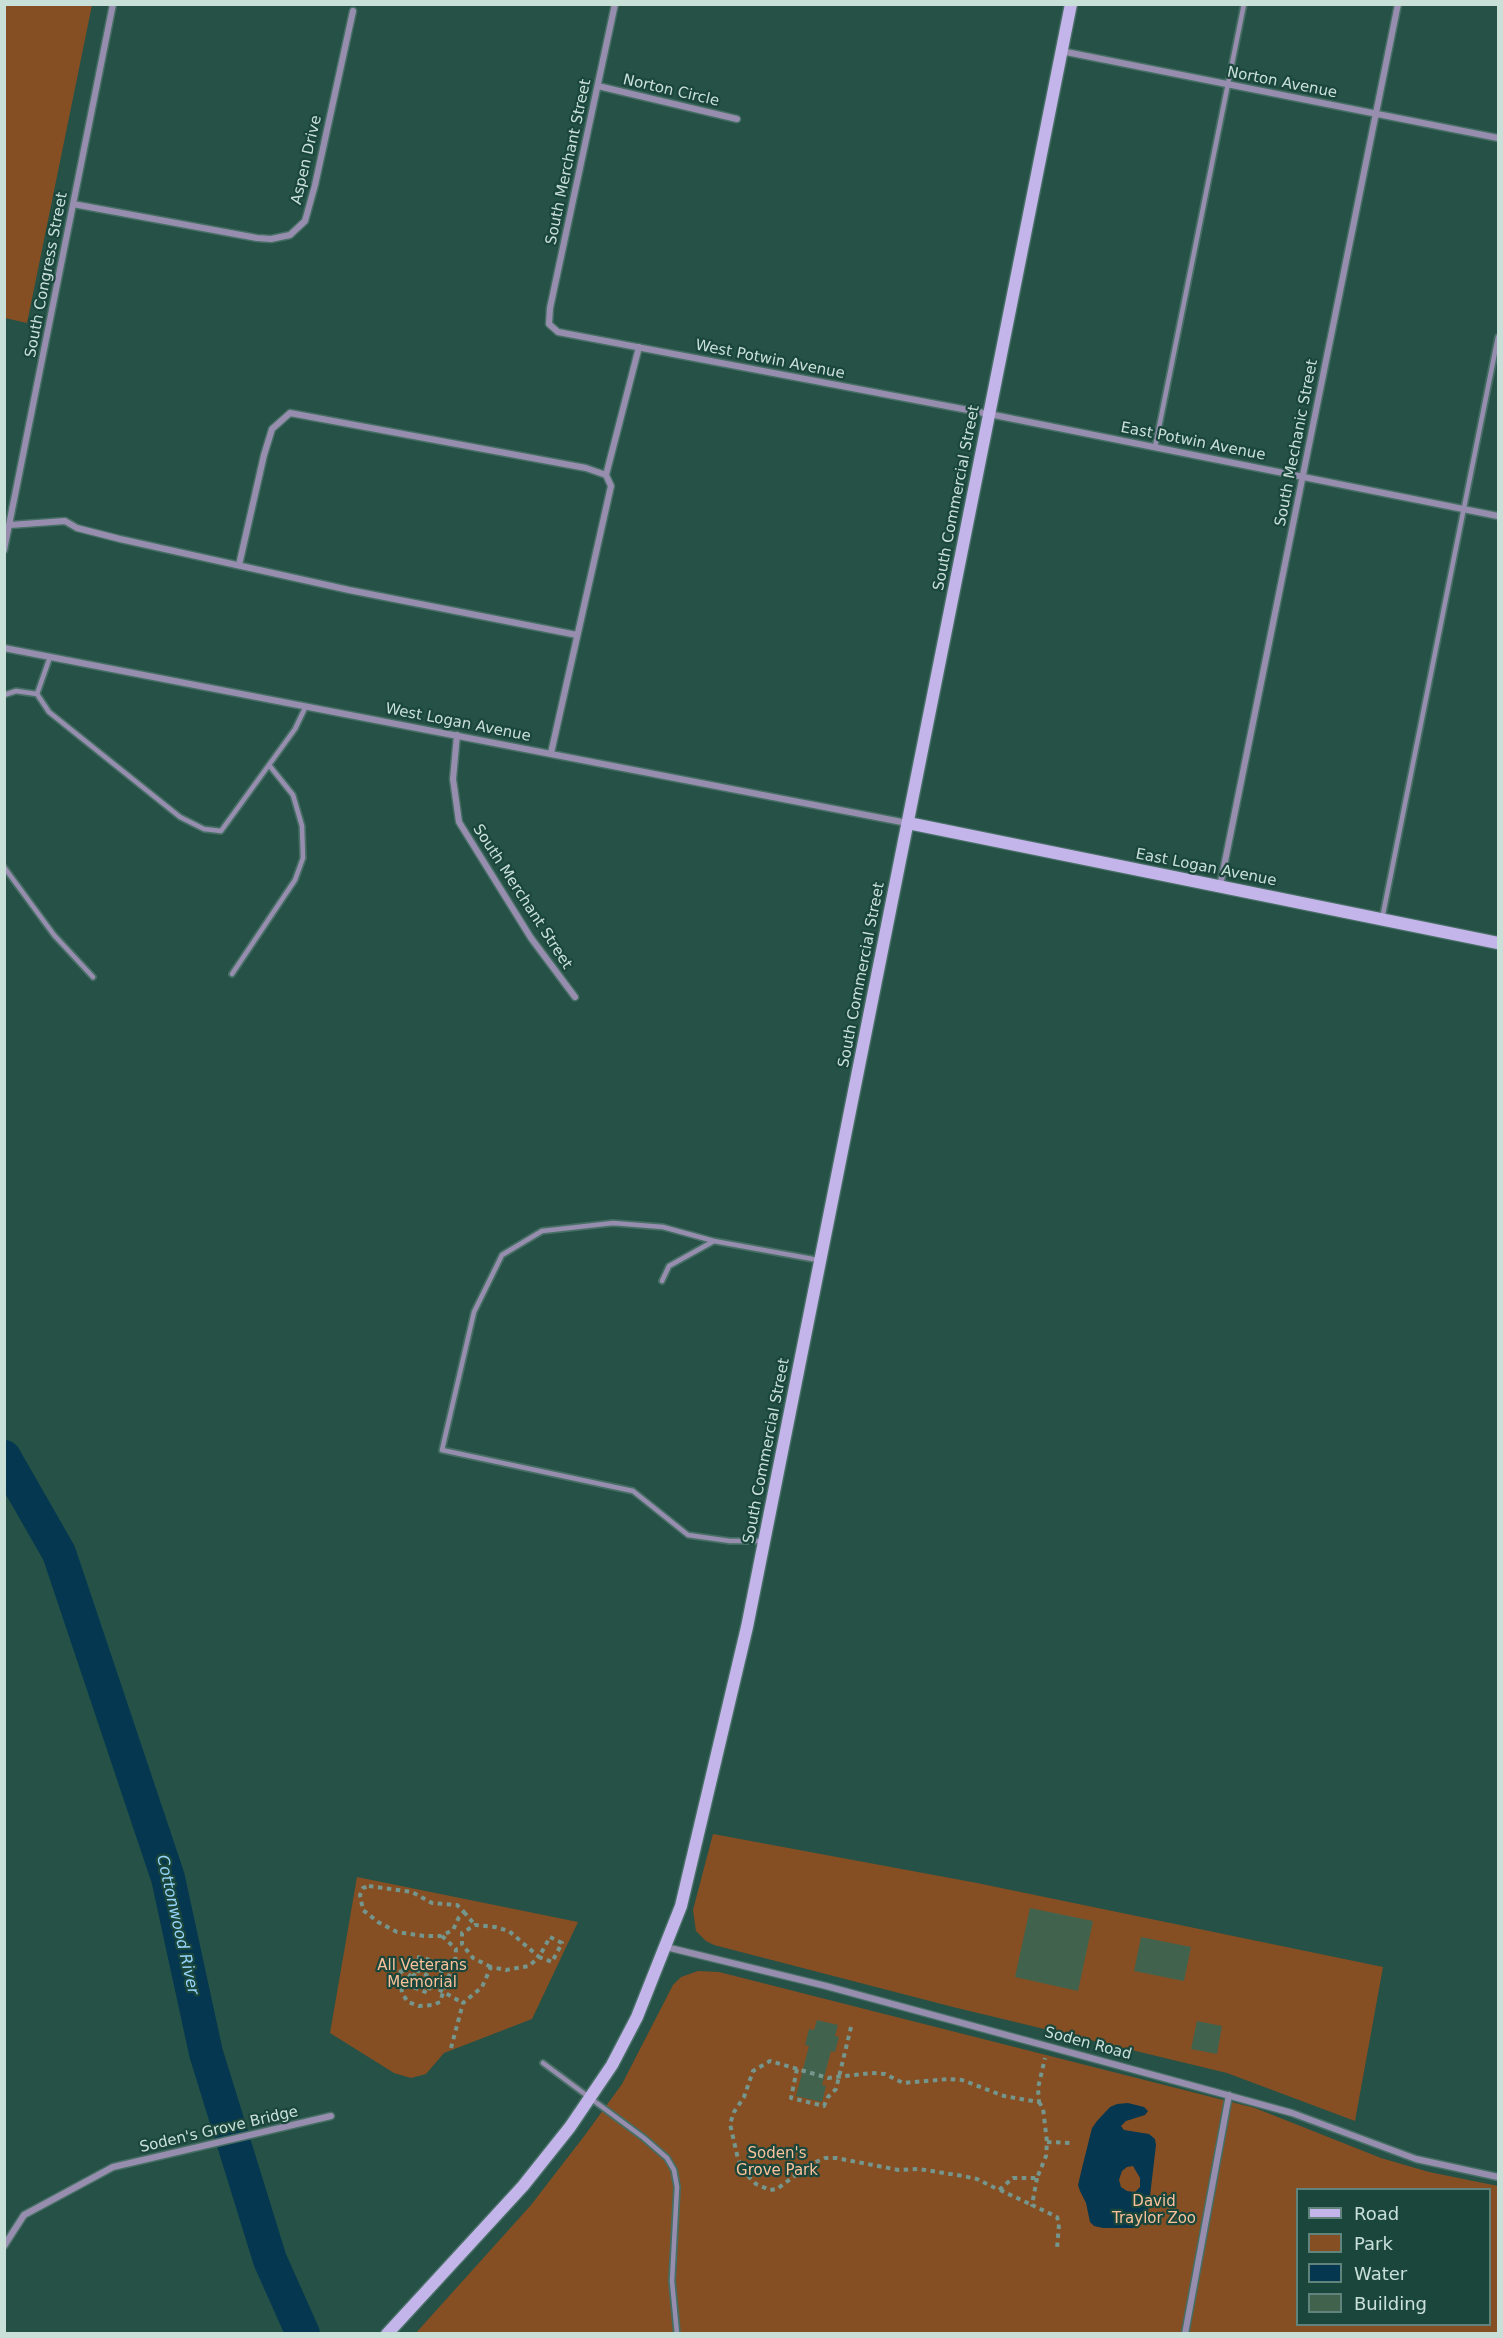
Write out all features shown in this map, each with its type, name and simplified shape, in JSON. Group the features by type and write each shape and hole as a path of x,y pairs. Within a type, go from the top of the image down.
{"main road":[{"name":"South Commercial Street","path":"387,2334 545,2160 590,2098 612,2065 637,2017 666,1947 683,1894 747,1628 1071,4"},
{"name":"East Logan Avenue","path":"908,823 1498,943"}],"street":[{"name":"South Congress Street","path":"4,550 113,4"},
{"name":"South Merchant Street","path":"549,324 550,308 615,4"},
{"name":"South Mechanic Street","path":"1220,886 1398,4"},
{"name":"Aspen Drive","path":"74,204 257,238 271,239 290,235 305,221 353,11"},
{"name":"Norton Avenue","path":"1061,51 1498,138"},
{"name":"Norton Circle","path":"598,86 737,119"},
{"name":"West Potwin Avenue","path":"549,324 558,332 989,414"},
{"path":"551,753 611,486 606,475 639,347"},
{"path":"239,566 272,429 290,413 586,468 606,475"},
{"name":"East Potwin Avenue","path":"989,414 1498,516"},
{"path":"10,525 65,521 77,528 239,566 577,635"},
{"name":"West Logan Avenue","path":"4,648 908,823"},
{"name":"South Merchant Street","path":"457,735 453,779 459,822 531,938 575,997"},
{"name":"Soden Road","path":"666,1947 826,1986 1048,2045 1292,2113 1416,2159 1498,2176"},
{"path":"1185,2334 1229,2095"},
{"name":"Soden's Grove Bridge","path":"4,2246 24,2215 113,2167 331,2116"}],"lane":[{"path":"1155,447 1244,4"},
{"path":"1382,919 1498,337"},
{"path":"37,694 50,657"},
{"path":"4,695 16,691 37,694 49,712 180,817 204,830 221,831 294,729 306,706"},
{"path":"232,974 295,880 303,858 302,826 293,795 269,765"},
{"path":"4,867 54,935 93,977"},
{"path":"764,1541 730,1541 688,1534 633,1491 442,1450 474,1312 501,1255 542,1230 613,1224 663,1227 714,1241 820,1261"},
{"path":"662,1281 669,1266 714,1241"},
{"path":"543,2063 668,2158 674,2170 676,2187 672,2282 677,2334"}],"path":[{"path":"447,1980 437,1965 427,1959 407,1960 401,1970 400,1984 408,2002 419,2006 440,2002 456,1962 456,1949 448,1939 441,1936 398,1932 378,1923 363,1910 360,1895 363,1888 369,1886 411,1892 432,1903 457,1905 475,1925"},
{"path":"441,1936 453,1930 464,1912"},
{"path":"456,1925 462,1933 462,1944 473,1958 491,1967 506,1970 529,1966 539,1957 550,1937 562,1943 552,1962 539,1957 509,1931 488,1925 475,1925 462,1933"},
{"path":"451,2048 462,2004 482,1987 491,1967"},
{"path":"401,1970 412,1977"},
{"path":"416,1970 433,1978 428,1993 410,1986 412,1977 416,1970"},
{"path":"431,1985 462,2004"},
{"path":"797,2069 791,2098 824,2106 828,2097 836,2089 852,2023"},
{"path":"1032,2205 1037,2178 1046,2156 1047,2142 1043,2108 1039,2102 1038,2088 1048,2045"},
{"path":"1039,2102 1004,2096 962,2080 903,2083 885,2074 872,2073 828,2078 770,2061 753,2072 744,2097 734,2112 730,2124 738,2159 744,2172 756,2184 770,2190 777,2189 809,2165 825,2158 963,2176 977,2179 1007,2192 1057,2217 1059,2224 1057,2248"},
{"path":"1047,2142 1072,2143"},
{"path":"999,2190 1013,2178 1037,2178"}],"green space":[{"path":"4,5 92,5 27,323 5,318"},
{"path":"713,1834 977,1883 1383,1967 1355,2121 1227,2073 953,2007 714,1945 696,1931 693,1910"},
{"name":"All Veterans Memorial","path":"357,1877 578,1922 532,2019 444,2053 426,2074 411,2078 394,2073 330,2033"},
{"name":"Soden's Grove Park","path":"698,1971 719,1972 1255,2108 1381,2158 1429,2172 1498,2186 1498,2333 415,2334 531,2205 585,2135 622,2084 673,1985 681,1977"}],"water":[{"path":"1128,2103 1144,2107 1148,2111 1145,2115 1126,2121 1121,2126 1124,2130 1149,2134 1155,2139 1156,2145 1148,2213 1142,2224 1136,2228 1094,2226 1090,2222 1086,2203 1078,2185 1092,2128 1110,2107","holes":["1133,2166 1140,2178 1140,2187 1135,2192 1121,2187 1119,2180 1122,2171"]}],"building":[{"path":"1030,1908 1093,1921 1078,1991 1015,1977"},
{"path":"1141,1937 1191,1947 1184,1981 1134,1971"},
{"path":"817,2020 838,2025 835,2036 839,2037 835,2052 831,2051 822,2085 826,2086 822,2102 796,2096 809,2046 805,2045 809,2029 814,2030"},
{"path":"1197,2021 1222,2026 1217,2054 1191,2049"}],"waterway":[{"name":"Cottonwood River","path":"4,1457 59,1553 168,1878 206,2053 270,2260 303,2334"}],"park label":[{"name":"David Traylor Zoo","path":"1154,2210"}]}
